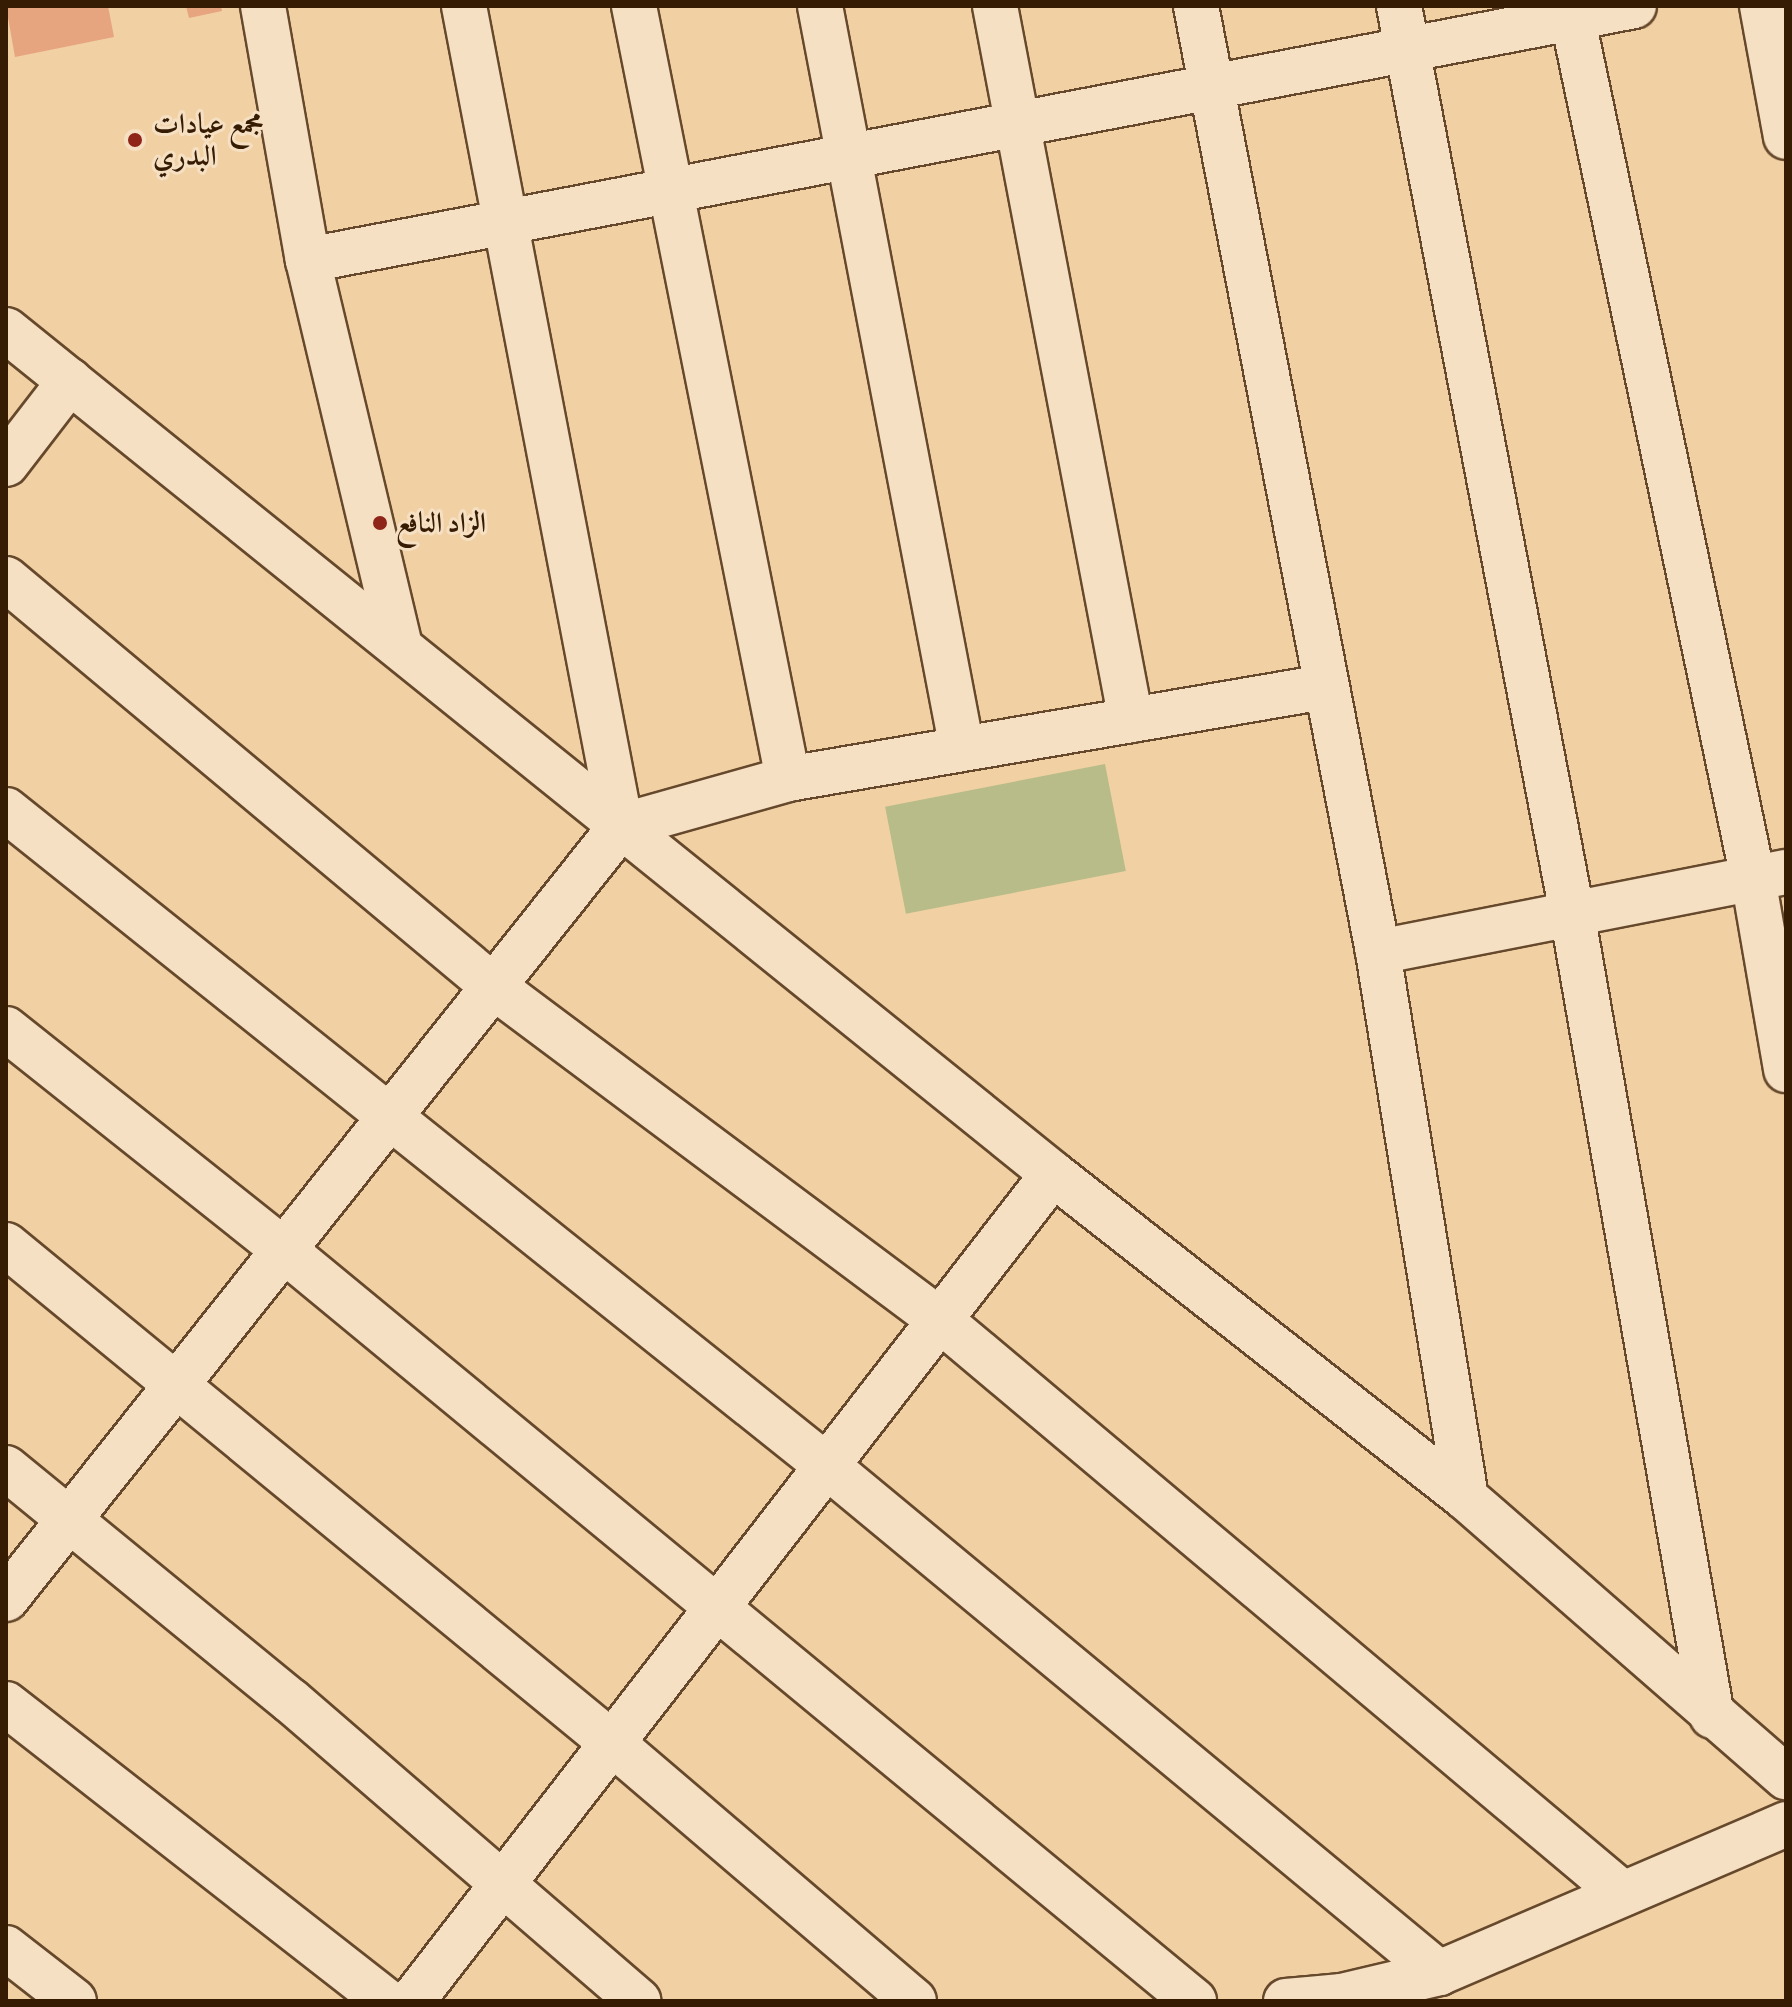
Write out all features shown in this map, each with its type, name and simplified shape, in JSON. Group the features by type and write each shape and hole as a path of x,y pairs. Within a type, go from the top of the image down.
{"street":[{"path":"263,6 308,260 400,645"},
{"path":"464,6 621,826"},
{"path":"634,6 788,779"},
{"path":"820,6 852,156 962,749"},
{"path":"995,6 1131,720"},
{"path":"1196,6 1324,687 1378,952 1466,1498"},
{"path":"1399,6 1572,913 1712,1716"},
{"path":"308,260 1407,50 1571,12 1634,6"},
{"path":"1762,6 1786,137"},
{"path":"1571,12 1770,875 1786,1070"},
{"path":"6,330 1053,1174 1466,1498 1712,1716 1786,1777"},
{"path":"6,464 70,381"},
{"path":"6,579 494,987 940,1320 1623,1894"},
{"path":"6,1599 621,826 788,779 1324,687"},
{"path":"6,810 827,1466 1439,1973"},
{"path":"1378,952 1770,875"},
{"path":"6,1029 284,1250 1194,2001"},
{"path":"412,2001 1053,1174"},
{"path":"6,1245 612,1743 914,2001"},
{"path":"6,1468 72,1517 504,1882 639,2001"},
{"path":"6,1704 386,2001"},
{"path":"1286,2001 1342,1996 1439,1973 1786,1824"},
{"path":"6,1948 74,2001"}],"green space":[{"path":"1105,764 1126,871 906,914 885,807"}],"building":[{"path":"6,6 108,6 114,37 15,57"},
{"path":"186,6 221,6 222,11 189,18"}],"place":[{"name":"مجمع عيادات البدري","path":"135,140"},
{"name":"الزاد النافع","path":"380,523"}]}
